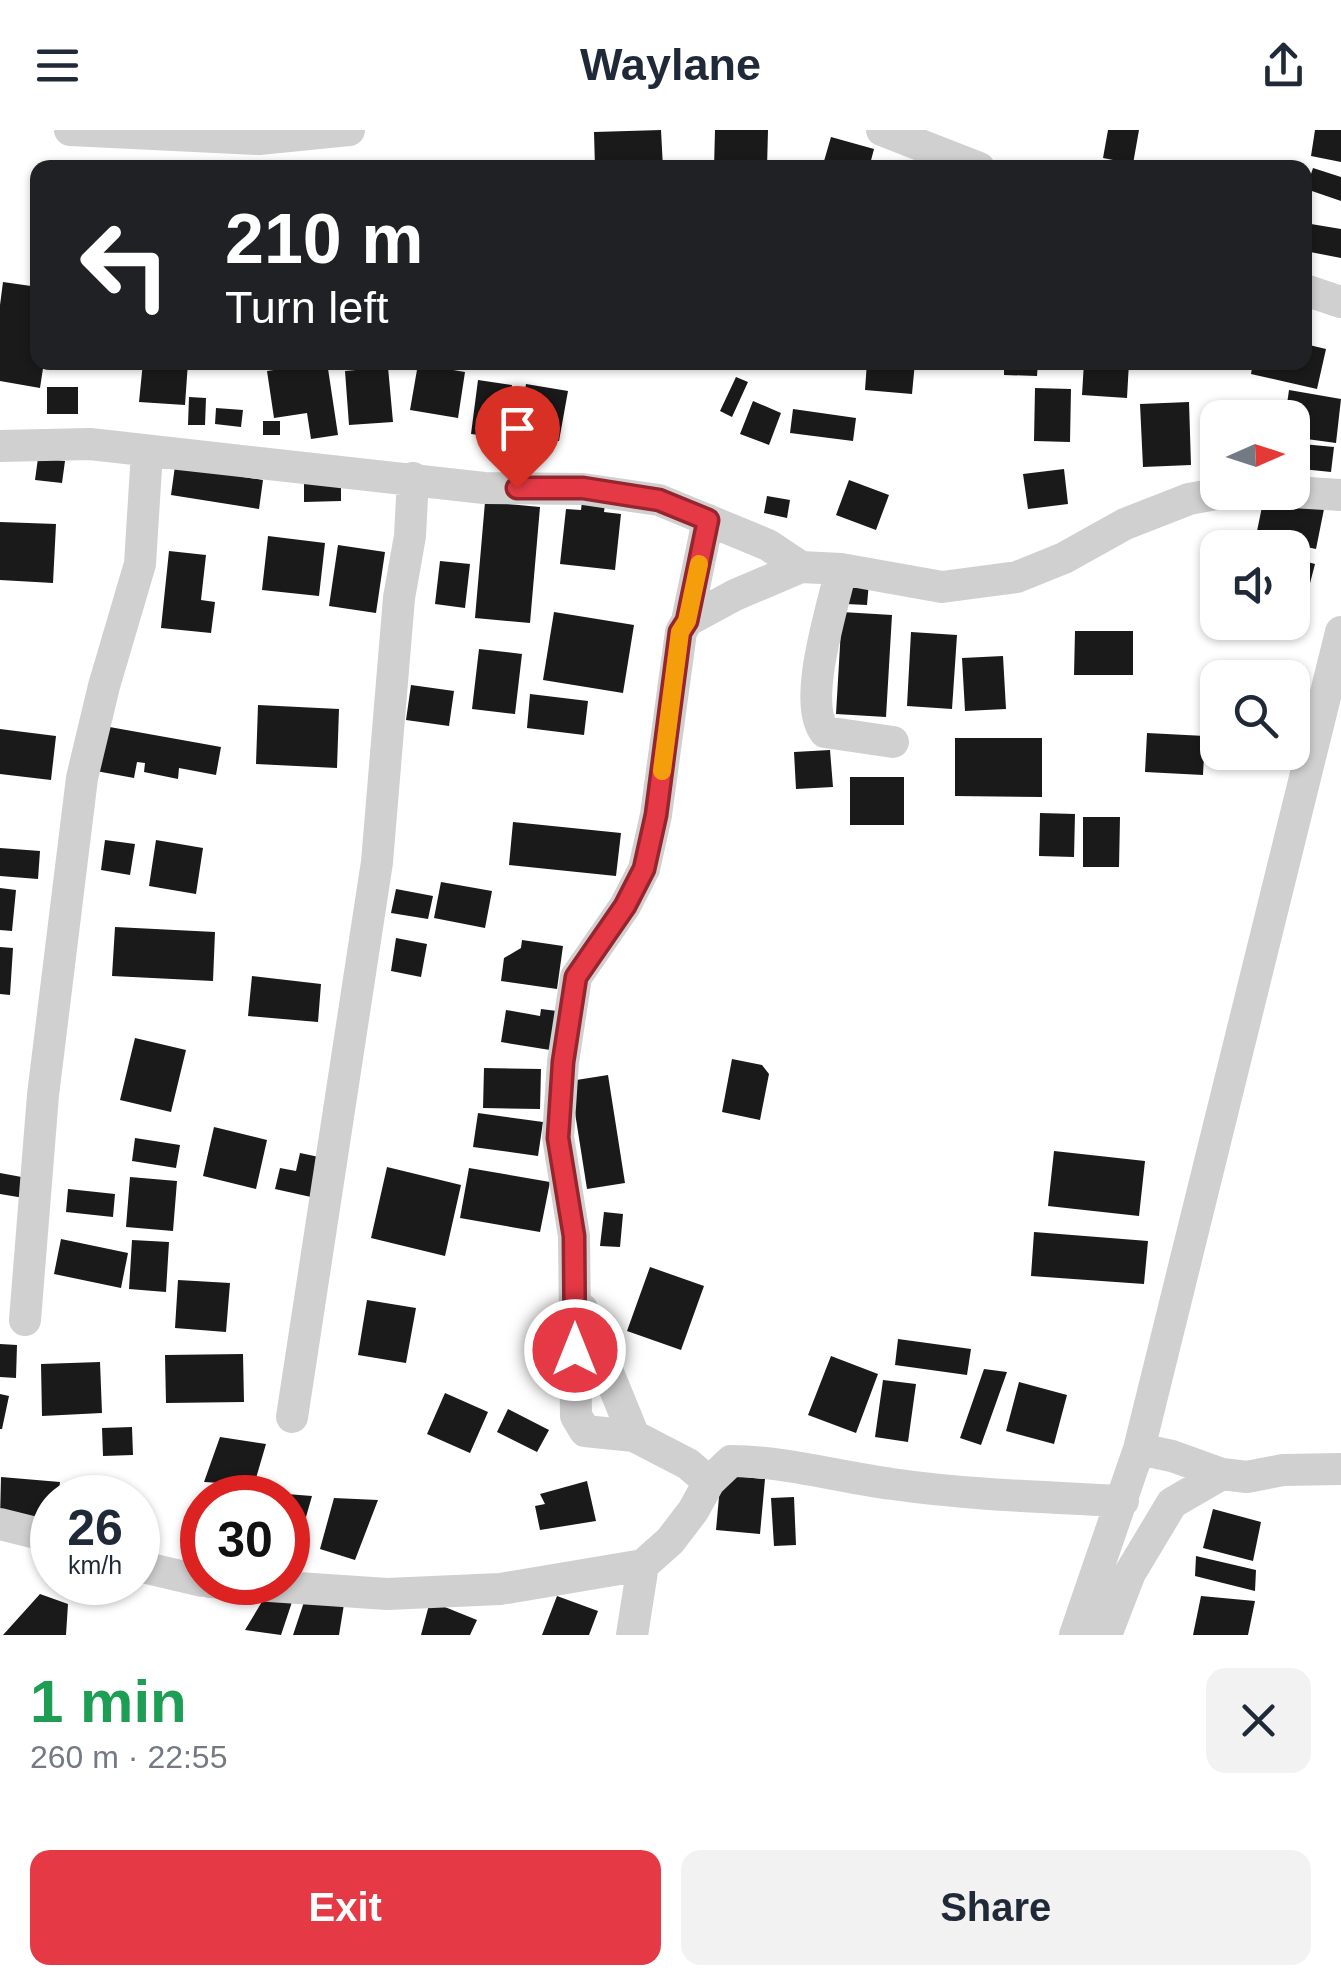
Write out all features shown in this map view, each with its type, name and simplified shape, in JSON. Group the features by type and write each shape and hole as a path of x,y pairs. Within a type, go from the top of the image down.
{"street":[{"path":"70,130 260,134 349,130"},
{"path":"882,130 958,160"},
{"path":"1312,292 1341,302"},
{"path":"0,446 90,444 484,488 583,488 659,500 768,545 801,567"},
{"path":"24,1320 43,1096 82,778 140,564 147,452"},
{"path":"292,1417 377,862 398,598 410,536 413,478"},
{"path":"1310,493 1341,495"},
{"path":"687,621 801,567 841,569 942,587 1018,578 1064,558 1124,524 1200,497"},
{"path":"708,520 687,621 680,632 656,815 644,869 625,906 576,977 563,1062 558,1138 574,1236 576,1416 585,1431 634,1436 688,1464 709,1482"},
{"path":"841,569 815,695 817,722 825,732 893,742"},
{"path":"1075,1635 1139,1448 1339,650"},
{"path":"574,1290 634,1436"},
{"path":"1139,1448 1247,1478 1283,1470 1341,1469"},
{"path":"310,1589 386,1594 500,1589 643,1565 682,1526 709,1482 731,1461 764,1461 896,1485 1123,1501"},
{"path":"1106,1635 1130,1572 1172,1503 1222,1474"},
{"path":"0,1524 30,1532"},
{"path":"632,1635 643,1565"}],"building":[{"path":"661,130 663,160 595,160 594,132"},
{"path":"715,130 768,130 767,160 714,160"},
{"path":"1108,130 1139,130 1134,160 1103,158"},
{"path":"1315,130 1341,130 1341,162 1311,156"},
{"path":"831,137 874,149 871,160 824,160"},
{"path":"1313,168 1341,177 1341,201 1312,191"},
{"path":"1312,224 1341,229 1341,258 1312,252"},
{"path":"3,282 30,286 30,370 43,370 40,388 0,381"},
{"path":"1312,346 1326,349 1317,389 1251,374 1252,370 1312,370"},
{"path":"142,370 187,370 185,405 139,402"},
{"path":"328,370 338,435 311,439 307,413 274,418 267,371"},
{"path":"388,370 393,422 349,425 345,371"},
{"path":"417,370 465,372 458,418 410,410"},
{"path":"866,370 914,370 912,394 865,390"},
{"path":"1004,370 1037,370 1037,376 1004,375"},
{"path":"1084,370 1129,370 1127,398 1082,395"},
{"path":"736,377 748,382 732,417 720,411"},
{"path":"478,380 512,385 504,438 471,434"},
{"path":"526,384 568,391 559,441 518,434"},
{"path":"47,387 78,387 78,414 47,414"},
{"path":"1035,388 1071,389 1070,442 1034,441"},
{"path":"1289,390 1341,399 1336,443 1310,439 1310,400 1288,400"},
{"path":"189,397 206,398 205,425 188,425"},
{"path":"753,401 781,413 769,445 740,434"},
{"path":"1189,402 1191,465 1143,467 1140,404"},
{"path":"216,408 243,410 241,427 215,424"},
{"path":"793,409 856,418 853,441 790,433"},
{"path":"263,421 280,421 280,435 263,435"},
{"path":"1310,445 1334,447 1331,472 1310,470"},
{"path":"38,458 65,461 62,483 35,480"},
{"path":"175,466 263,480 259,509 171,495"},
{"path":"1064,469 1068,504 1028,509 1023,474"},
{"path":"304,475 341,475 341,501 304,502"},
{"path":"849,480 889,495 876,530 836,515"},
{"path":"767,496 790,500 787,518 764,513"},
{"path":"582,501 605,504 604,512 621,514 615,570 560,564 566,509 581,510"},
{"path":"485,502 540,507 530,623 475,618"},
{"path":"1310,506 1324,509 1316,549 1310,548 1310,530 1257,530 1261,510 1310,510"},
{"path":"0,522 56,524 53,583 0,580"},
{"path":"268,536 325,543 319,596 262,590"},
{"path":"338,545 385,552 376,613 329,606"},
{"path":"169,551 206,555 201,600 215,602 211,633 161,628"},
{"path":"440,561 470,564 465,608 435,604"},
{"path":"848,580 869,582 867,605 846,604"},
{"path":"554,612 634,625 623,693 543,680"},
{"path":"842,612 892,615 886,717 836,714"},
{"path":"1075,631 1133,631 1133,675 1074,675"},
{"path":"911,632 957,635 952,709 907,706"},
{"path":"479,649 522,654 515,714 472,709"},
{"path":"1003,656 1006,709 965,711 962,658"},
{"path":"411,685 454,691 449,726 406,720"},
{"path":"530,694 588,701 584,735 527,728"},
{"path":"258,705 339,709 337,768 256,764"},
{"path":"104,726 221,747 216,775 179,768 178,779 144,772 145,763 137,762 134,778 96,771"},
{"path":"0,729 56,736 51,780 0,774"},
{"path":"1147,733 1200,736 1203,775 1145,772"},
{"path":"955,738 1042,738 1042,797 955,796"},
{"path":"830,750 833,787 796,789 794,752"},
{"path":"850,777 904,777 904,825 850,825"},
{"path":"1040,813 1075,814 1074,857 1039,856"},
{"path":"1083,817 1120,817 1119,867 1083,867"},
{"path":"513,822 621,833 616,876 509,865"},
{"path":"105,840 135,844 130,875 101,870"},
{"path":"156,840 203,848 196,894 149,886"},
{"path":"0,848 40,851 38,879 0,876"},
{"path":"441,882 492,891 485,928 434,918"},
{"path":"0,888 16,890 12,931 0,930"},
{"path":"396,889 433,896 428,919 391,913"},
{"path":"115,927 215,932 213,981 112,976"},
{"path":"396,938 427,944 421,977 391,971"},
{"path":"522,940 563,946 557,989 501,981 504,958 521,948"},
{"path":"0,947 13,948 10,995 0,994"},
{"path":"252,976 321,984 318,1022 248,1016"},
{"path":"541,1009 557,1011 550,1050 501,1042 506,1010 540,1016"},
{"path":"135,1038 186,1050 171,1112 120,1100"},
{"path":"732,1059 762,1065 769,1074 760,1120 722,1112"},
{"path":"484,1068 541,1069 540,1109 483,1108"},
{"path":"608,1075 625,1183 587,1189 570,1081"},
{"path":"478,1113 543,1122 538,1156 473,1147"},
{"path":"214,1127 267,1140 256,1189 203,1176"},
{"path":"135,1138 180,1145 176,1168 132,1161"},
{"path":"1054,1151 1145,1161 1139,1216 1048,1206"},
{"path":"300,1153 319,1157 311,1197 275,1189 280,1168 296,1171"},
{"path":"387,1167 461,1185 445,1256 371,1238"},
{"path":"469,1168 550,1182 540,1232 460,1218"},
{"path":"0,1173 27,1178 24,1198 0,1194"},
{"path":"130,1177 177,1181 173,1231 126,1227"},
{"path":"68,1189 115,1194 113,1217 66,1212"},
{"path":"604,1212 623,1214 620,1247 600,1246"},
{"path":"1034,1232 1148,1241 1144,1284 1031,1276"},
{"path":"61,1239 128,1253 121,1288 54,1274"},
{"path":"132,1240 169,1242 166,1292 129,1289"},
{"path":"650,1267 704,1286 681,1350 627,1331"},
{"path":"178,1280 230,1283 226,1332 175,1328"},
{"path":"367,1300 416,1308 406,1363 358,1355"},
{"path":"898,1339 971,1349 967,1375 895,1365"},
{"path":"0,1344 17,1345 16,1378 0,1377"},
{"path":"243,1354 244,1402 166,1403 165,1355"},
{"path":"831,1356 878,1374 856,1433 808,1415"},
{"path":"100,1362 102,1413 42,1416 41,1364"},
{"path":"984,1369 1007,1372 981,1445 960,1438"},
{"path":"883,1380 916,1384 908,1442 875,1437"},
{"path":"1019,1382 1067,1395 1054,1444 1006,1431"},
{"path":"445,1393 488,1412 470,1453 427,1434"},
{"path":"0,1394 9,1396 2,1429 0,1429"},
{"path":"508,1409 549,1430 537,1452 497,1432"},
{"path":"132,1427 133,1455 103,1456 102,1428"},
{"path":"220,1437 266,1444 257,1475 206,1475"},
{"path":"721,1475 765,1479 760,1534 716,1530"},
{"path":"1,1477 30,1479 30,1525 0,1518"},
{"path":"587,1481 596,1521 540,1530 535,1506 545,1504 540,1494"},
{"path":"794,1497 796,1545 774,1546 771,1498"},
{"path":"334,1498 378,1500 355,1560 320,1549"},
{"path":"1213,1509 1261,1522 1253,1561 1203,1548"},
{"path":"1196,1556 1256,1570 1255,1591 1195,1576"},
{"path":"557,1596 598,1611 589,1635 542,1635"},
{"path":"1201,1596 1255,1601 1248,1635 1193,1635"},
{"path":"345,1598 339,1635 293,1635 303,1605 310,1605 310,1599"},
{"path":"430,1601 477,1620 470,1635 421,1635"},
{"path":"30,1605 68,1605 66,1635 3,1635"},
{"path":"260,1605 291,1605 281,1635 245,1630"}],"slow traffic":[{"path":"662,771 680,632 687,621 699,564"}],"route":[{"path":"517,488 583,488 659,500 708,520 687,621 680,632 656,815 644,869 625,906 576,977 563,1062 558,1138 574,1236 575,1350"}]}
